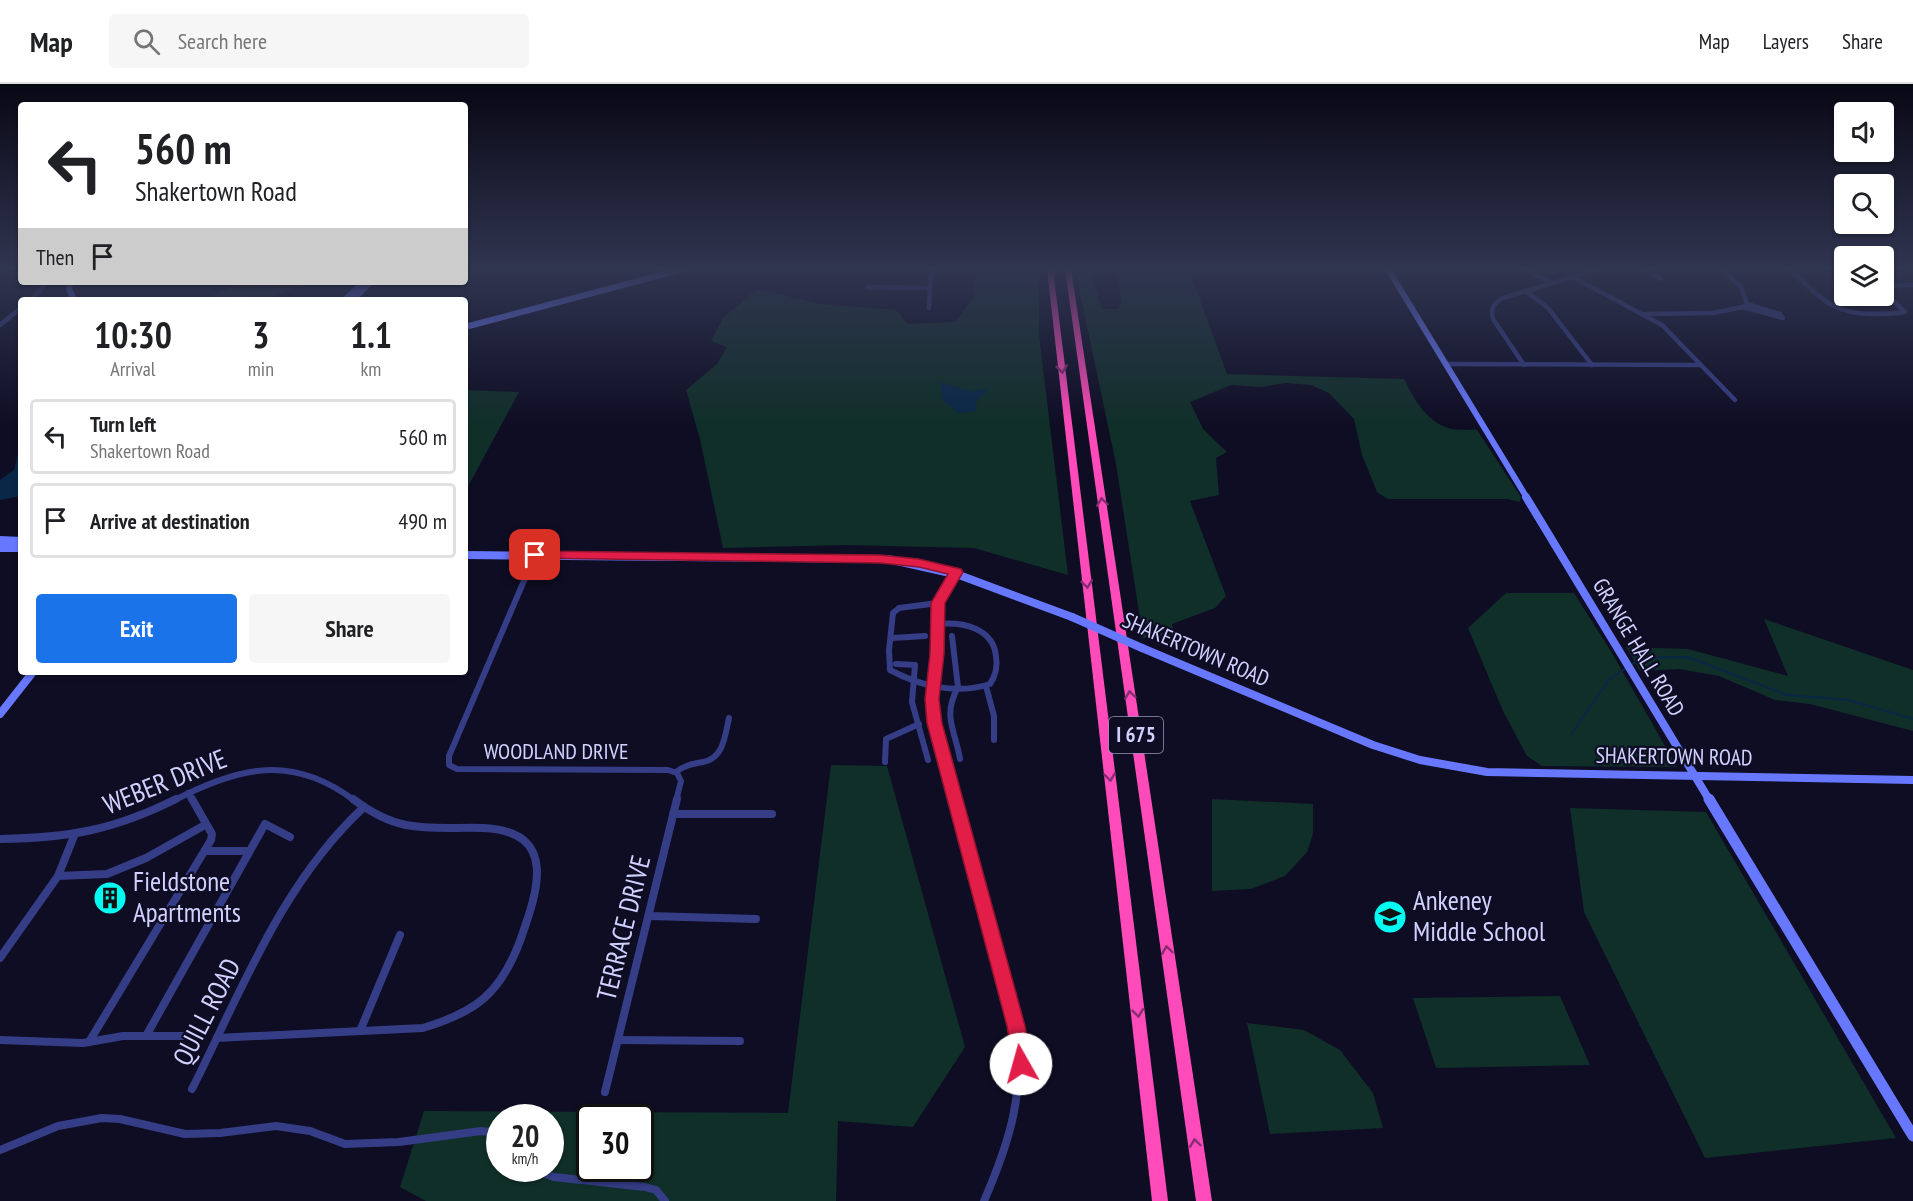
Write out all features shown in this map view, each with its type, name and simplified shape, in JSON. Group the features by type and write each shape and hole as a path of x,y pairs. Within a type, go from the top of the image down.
{"highway":[{"name":"I 675","path":"1056,321 1160,1201"},
{"name":"I 675","path":"1076,321 1204,1201"}],"street":[{"path":"468,326 487,321"},
{"name":"GRANGE HALL ROAD","path":"1420,321 1913,1137"},
{"path":"1494,321 1524,365"},
{"path":"1558,321 1592,365"},
{"path":"1654,321 1669,332 1735,400"},
{"path":"1446,364 1700,365"},
{"path":"0,540 18,541"},
{"path":"0,548 18,548"},
{"name":"SHAKERTOWN ROAD","path":"468,555 880,559 919,563 956,572 1072,617 1373,746 1420,760 1487,772 1913,780"},
{"name":"WOODLAND DRIVE","path":"535,555 451,751 449,765 457,769 668,770 676,773"},
{"path":"956,572 938,603 939,624 933,711 936,732 1016,1026 1020,1050 1020,1089 1015,1121 984,1201"},
{"path":"938,603 899,608 893,613 892,638 887,659 890,670 914,682 933,686 986,686 995,676 998,660 996,650 989,638 977,630 958,624 939,624"},
{"path":"892,638 925,636"},
{"path":"952,636 958,687 948,704 948,721 957,736 960,759"},
{"path":"896,664 915,665 912,702 928,760"},
{"path":"0,714 31,675"},
{"path":"986,686 994,716 994,740"},
{"path":"676,773 686,763 705,762 717,756 729,718"},
{"path":"885,762 886,739 919,724"},
{"name":"WEBER DRIVE","path":"0,839 74,836 118,825 142,816 209,782 260,770 297,770 315,775 363,808 384,819 409,825 509,831 525,841 533,851 539,871 537,886 505,978 488,997 458,1017 423,1028 217,1038"},
{"name":"TERRACE DRIVE","path":"605,1092 674,814 681,781 676,773"},
{"path":"89,1042 205,851 212,834 188,793"},
{"name":"QUILL ROAD","path":"192,1089 284,905 300,878 333,834 363,808"},
{"path":"674,814 772,814"},
{"path":"146,1036 265,824 290,837"},
{"path":"58,876 107,874 146,858 205,825"},
{"path":"0,958 58,876 74,836"},
{"path":"205,851 249,851"},
{"path":"648,916 756,919"},
{"path":"360,1030 400,935"},
{"path":"0,1040 89,1042 123,1035 184,1036"},
{"path":"618,1040 740,1041"},
{"path":"0,1150 58,1126 102,1119 120,1119 185,1134 220,1133 276,1126 310,1131 345,1144 399,1142 486,1132"},
{"path":"564,1178 645,1186 656,1190 665,1201"}],"green space":[{"path":"721,321 906,321 908,324 1039,321 1068,575 974,548 845,545 723,548 700,439 686,390 717,364 727,347 711,341"},
{"path":"1086,321 1208,321 1227,374 1404,379 1416,401 1433,420 1452,429 1477,430 1521,497 1520,502 1507,499 1388,499 1377,492 1362,455 1354,419 1329,393 1311,385 1286,383 1261,387 1231,385 1190,402 1203,429 1227,452 1216,458 1219,495 1190,501 1226,596 1215,608 1172,624 1176,639 1143,638 1116,464"},
{"path":"468,390 519,392 468,486"},
{"path":"1506,593 1574,593 1612,653 1677,767 1542,766 1527,756 1503,711 1468,628"},
{"path":"1764,619 1913,670 1913,731 1810,704 1775,700 1719,676 1679,669 1640,671 1626,647 1688,649 1788,676"},
{"path":"831,765 887,766 965,1047 913,1127 838,1121 836,1201 426,1201 400,1187 424,1111 486,1111 486,1182 564,1182 564,1112 576,1112 576,1182 654,1182 654,1112 788,1113"},
{"path":"1212,799 1313,804 1313,834 1307,852 1285,876 1251,889 1212,891"},
{"path":"1570,808 1706,812 1896,1138 1705,1158 1584,912"},
{"path":"1560,996 1590,1065 1436,1068 1413,998"},
{"path":"1247,1023 1304,1030 1340,1050 1373,1093 1383,1128 1270,1134"}],"water":[{"path":"940,382 969,391 989,389 977,400 975,411 958,413 943,400"},
{"path":"18,453 18,497 0,500 0,480 14,470"}],"waterway":[{"path":"1631,665 1641,658 1688,657 1787,695 1849,700 1913,719"},
{"path":"1571,734 1609,680 1626,668"}],"place":[{"name":"Fieldstone Apartments","path":"110,898"},
{"name":"Ankeney Middle School","path":"1390,917"}],"route":[{"path":"535,555 880,559 919,563 956,572 938,603 939,624 932,699 934,723 1016,1026 1021,1064"}]}
